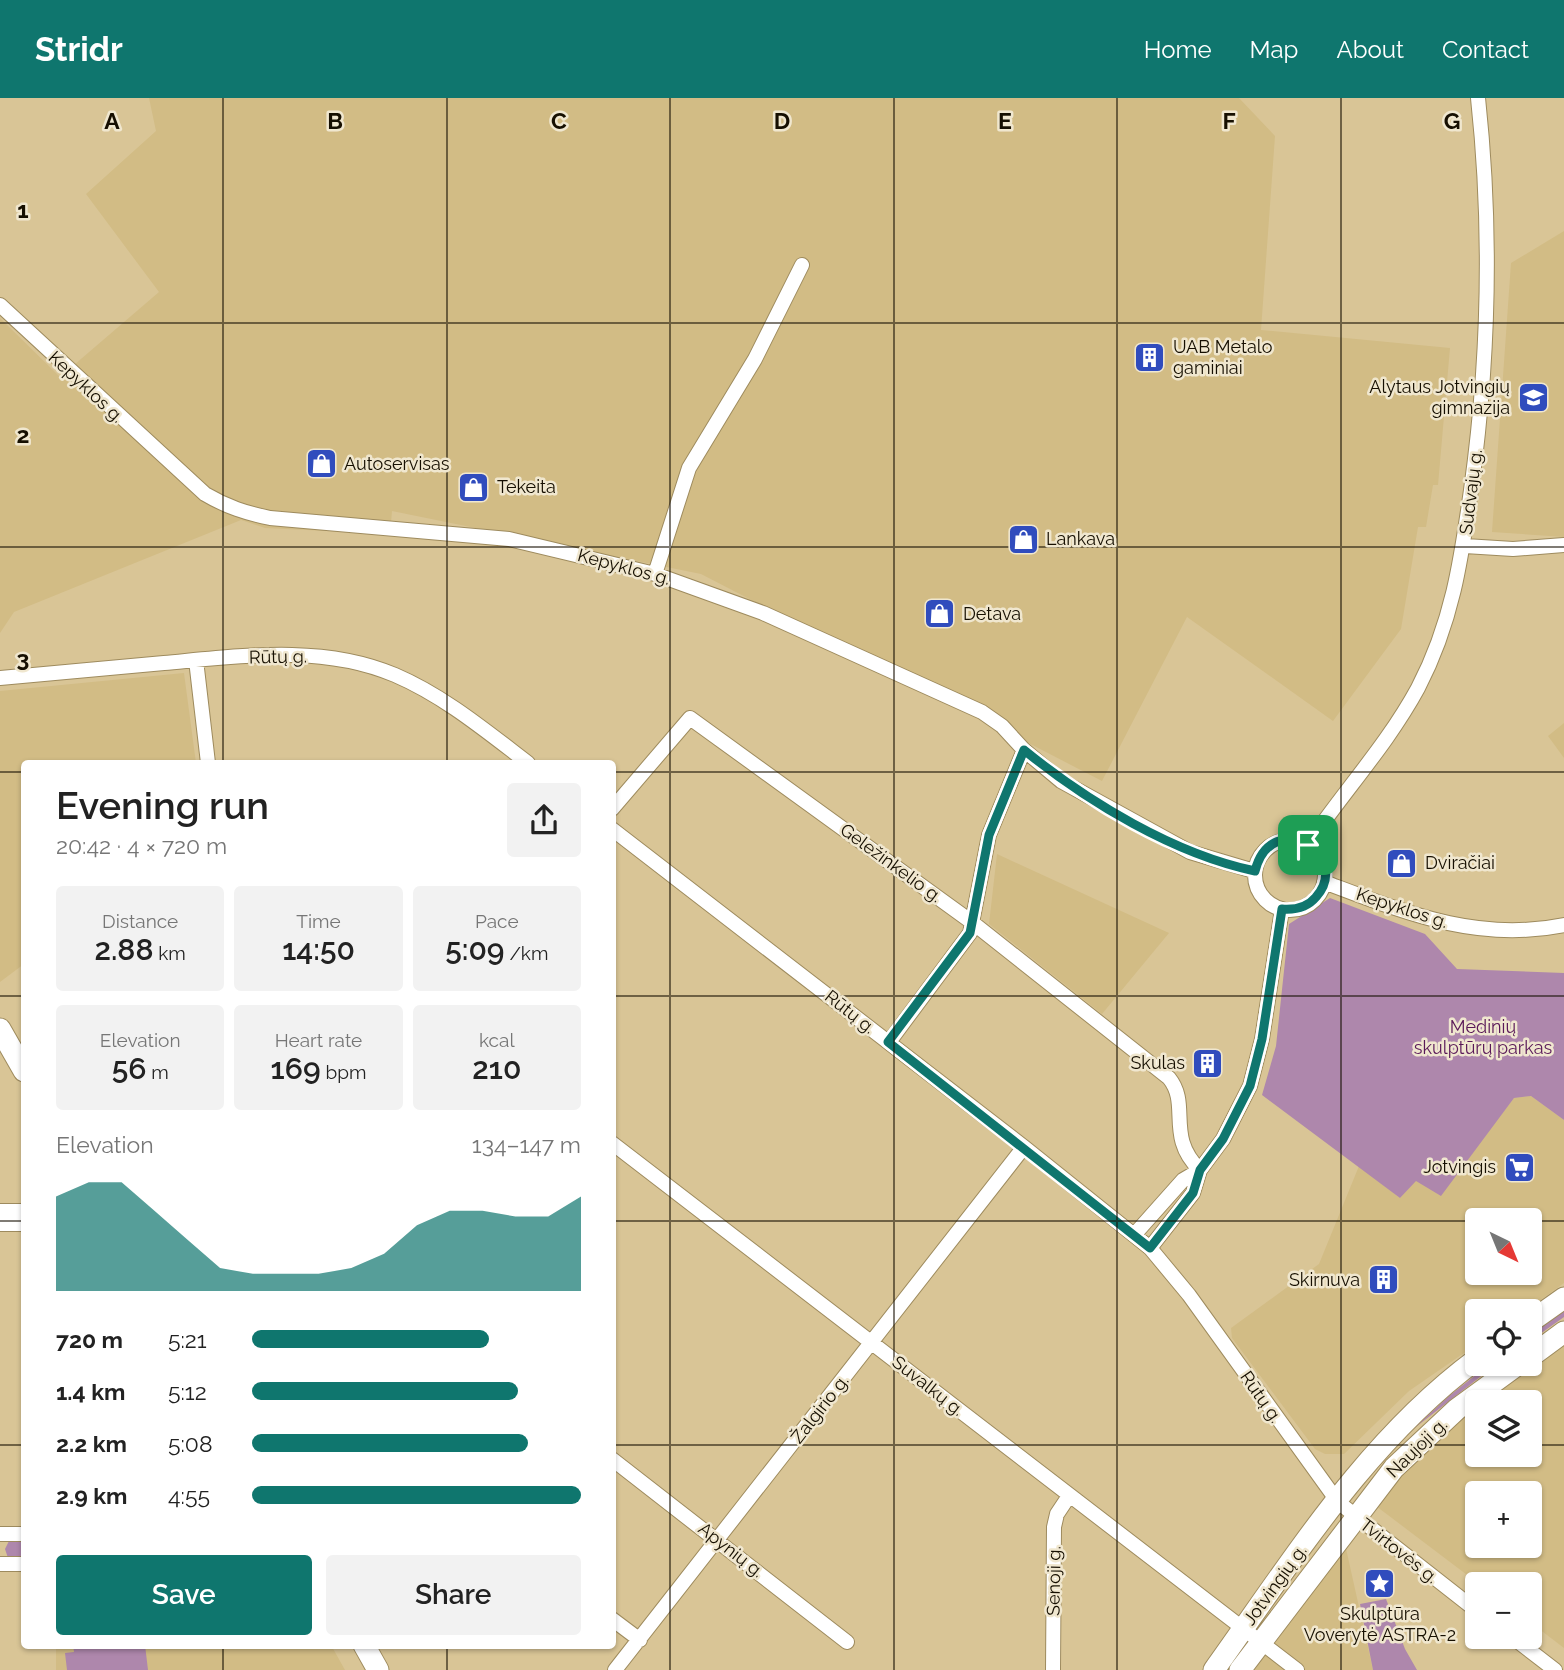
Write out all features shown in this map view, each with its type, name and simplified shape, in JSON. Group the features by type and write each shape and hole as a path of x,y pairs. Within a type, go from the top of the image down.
{"main road":[{"path":"0,1029 21,1065"},
{"path":"1542,1314 1564,1298"},
{"path":"1542,1348 1564,1332"},
{"name":"Naujoji g.","path":"1338,1502 1406,1419 1436,1390 1465,1368"},
{"name":"Naujoji g.","path":"1355,1517 1394,1468 1424,1438 1457,1409 1502,1376"},
{"name":"Jotvingių g.","path":"1240,1670 1253,1634 1338,1502"},
{"name":"Jotvingių g.","path":"1214,1670 1253,1634 1355,1517"},
{"path":"366,1649 378,1670"}],"street":[{"name":"Sudvajų g.","path":"1308,845 1382,746 1418,688 1448,614 1465,546 1476,453 1487,310 1485,161 1478,98"},
{"path":"654,574 689,468 755,359 802,265"},
{"name":"Kepyklos g.","path":"0,305 205,495 239,512 320,523 509,539 654,574 763,613 982,712 1002,726 1024,750 1061,781 1190,852 1255,871"},
{"path":"1465,546 1513,549 1564,545"},
{"name":"Rūtų g.","path":"0,678 272,655 341,659 369,665 435,695 523,760"},
{"path":"196,660 208,760"},
{"name":"Geležinkelio g.","path":"616,804 690,718 973,922 1169,1078 1177,1093 1182,1148 1200,1170"},
{"path":"888,1042 964,945 973,922 989,835 1024,750"},
{"name":"Rūtų g.","path":"616,832 1024,1147 1150,1248 1189,1295 1338,1502 1355,1517"},
{"path":"1299,840 1308,845 1321,857 1324,882 1309,904 1300,908 1282,909 1264,899 1255,881 1255,871 1262,852 1279,841 1299,840"},
{"name":"Kepyklos g.","path":"1324,882 1433,922 1504,932 1534,931 1564,925"},
{"path":"1150,1248 1193,1193 1200,1170 1231,1125 1258,1062 1282,909"},
{"name":"Suvalkų g.","path":"616,1146 1297,1670"},
{"name":"Žalgirio g.","path":"615,1670 1024,1147"},
{"path":"1134,1235 1183,1180 1200,1170"},
{"path":"0,1211 21,1211"},
{"path":"0,1224 21,1224"},
{"name":"Apynių g.","path":"616,1462 847,1642"},
{"name":"Senoji g.","path":"1053,1670 1054,1527 1057,1514 1069,1496"},
{"name":"Tvirtovės g.","path":"1355,1517 1465,1602"},
{"path":"0,1534 21,1534"},
{"path":"0,1564 21,1564"},
{"path":"616,1622 640,1640"},
{"path":"1528,1649 1555,1670"}],"shaded area":[{"path":"149,98 1239,98 1275,136 1261,330 1450,348 1438,485 1433,485 1426,527 1418,527 1401,629 1333,721 1187,617 1102,781 701,574 392,511 390,534 265,528 241,520 14,612 0,633 0,318 60,377 159,292 86,194 156,131"},
{"name":"Alytaus Jotvingių gimnazija","path":"1564,231 1564,537 1492,532 1511,263"},
{"path":"184,673 196,760 21,760 21,966 0,982 0,691"},
{"path":"1564,723 1564,758 1548,736"},
{"path":"997,854 1169,933 1102,1014 989,924"},
{"path":"1531,1096 1564,1120 1564,1283 1542,1299 1465,1299 1465,1352 1409,1391 1344,1454 1325,1454 1315,1449 1232,1338 1231,1328 1319,1264 1359,1166 1400,1198 1416,1180 1493,1125 1514,1098"},
{"path":"1564,1345 1564,1648 1542,1631 1542,1572 1465,1573 1376,1506 1418,1457 1465,1416 1465,1467 1542,1467 1542,1390 1500,1390 1520,1376 1542,1376 1542,1360"},
{"path":"1345,1544 1373,1670 1249,1670"},
{"path":"56,1649 333,1649 345,1670 56,1670"}],"green space":[{"name":"Medinių skulptūrų parkas","path":"1330,898 1425,934 1457,969 1564,973 1564,1120 1531,1096 1514,1098 1441,1196 1416,1181 1400,1198 1262,1095 1276,1046 1289,924"},
{"path":"1564,1311 1564,1317 1542,1333 1542,1327"},
{"path":"1474,1376 1481,1376 1412,1430"},
{"path":"9,1541 21,1542 21,1558 8,1558 5,1549"},
{"path":"1386,1599 1405,1649 1417,1670 1373,1670 1360,1604"},
{"path":"74,1649 145,1649 148,1670 67,1670 65,1653 74,1652"}],"place":[{"name":"UAB Metalo gaminiai","path":"1150,357"},
{"name":"Alytaus Jotvingių gimnazija","path":"1533,397"},
{"name":"Autoservisas","path":"321,464"},
{"name":"Tekeita","path":"474,487"},
{"name":"Lankava","path":"1023,539"},
{"name":"Detava","path":"940,614"},
{"name":"Dviračiai","path":"1402,863"},
{"name":"Skulas","path":"1208,1063"},
{"name":"Jotvingis","path":"1519,1167"},
{"name":"Skirnuva","path":"1383,1280"},
{"name":"Skulptūra Voverytė ASTRA-2","path":"1380,1583"}],"route":[{"path":"1024,750 1061,781 1190,852 1218,862 1255,871 1262,852 1270,845 1289,839 1308,845 1321,857 1324,882 1321,891 1309,904 1291,910 1282,909 1258,1062 1250,1086 1223,1139 1200,1170 1193,1193 1150,1248 1118,1220 888,1042 964,945 970,933 994,817 1024,750"}]}
